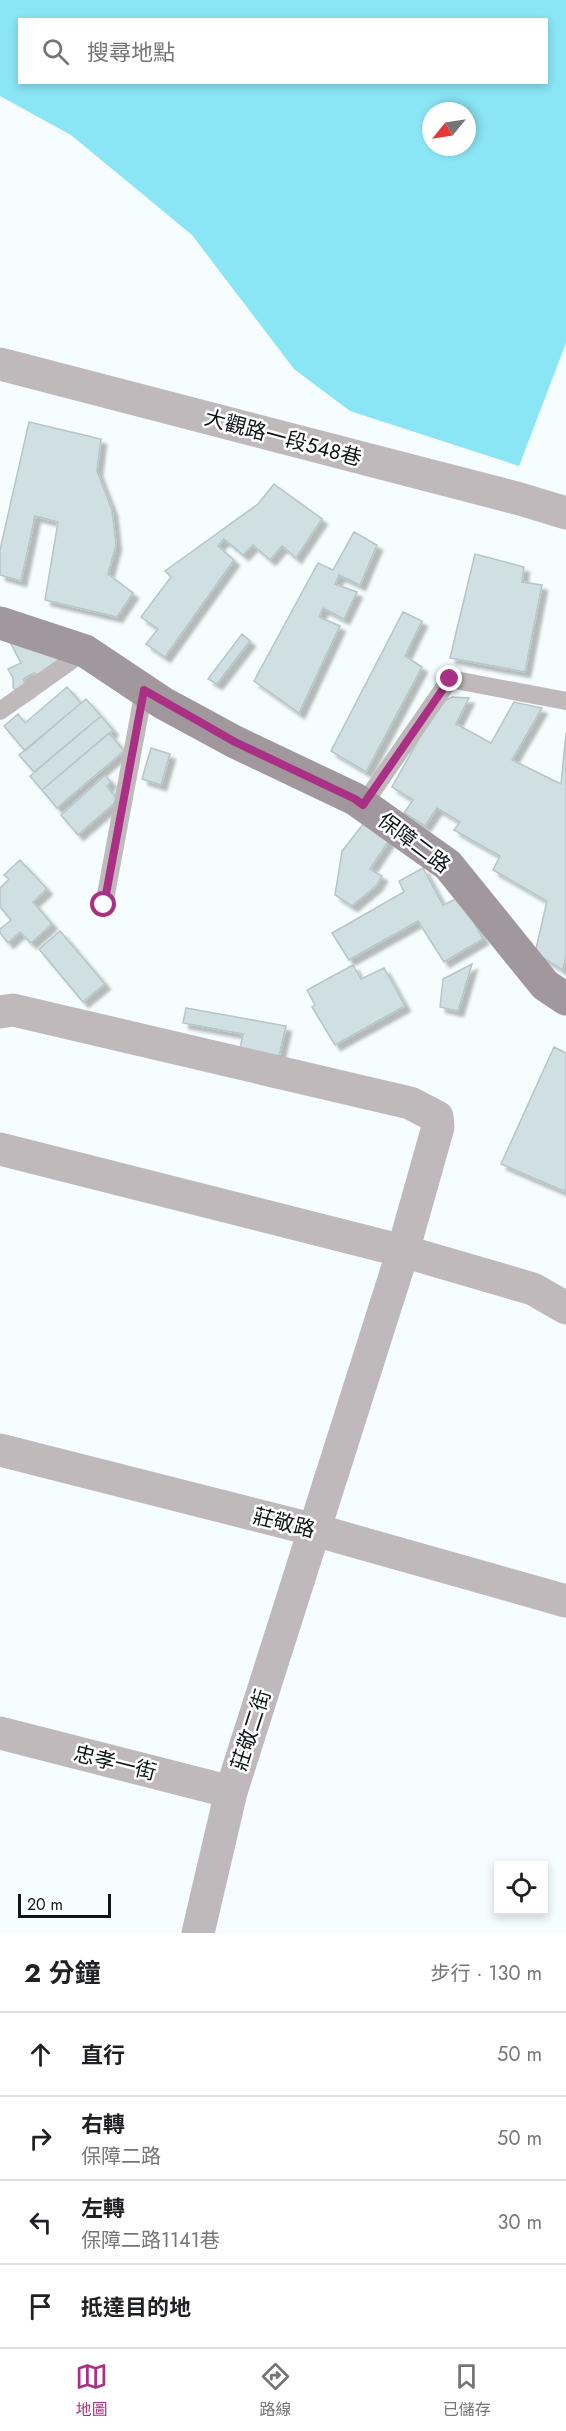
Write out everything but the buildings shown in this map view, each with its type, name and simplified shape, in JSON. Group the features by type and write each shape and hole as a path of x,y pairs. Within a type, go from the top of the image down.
{"street":[{"name":"大觀路一段548巷","path":"0,364 520,499 566,513"},
{"name":"保障二路","path":"0,623 85,651 144,690 235,742 355,799 448,865 545,985 566,999"},
{"name":"莊敬二街","path":"0,1012 13,1010 410,1103 437,1118 438,1127 403,1251 231,1792 198,1933"},
{"path":"0,1149 403,1251 532,1288 566,1308"},
{"name":"莊敬路","path":"0,1450 315,1530 566,1601"},
{"name":"忠孝一街","path":"0,1733 231,1792"}],"lane":[{"path":"0,711 85,651"},
{"path":"363,805 450,679 566,701"},
{"path":"104,905 144,690"}],"water":[{"path":"0,0 566,0 566,343 519,466 350,411 294,369 192,235 71,135 0,96"}],"route":[{"path":"104,905 144,690 163,703 235,742 355,799 363,805 450,679"}]}
